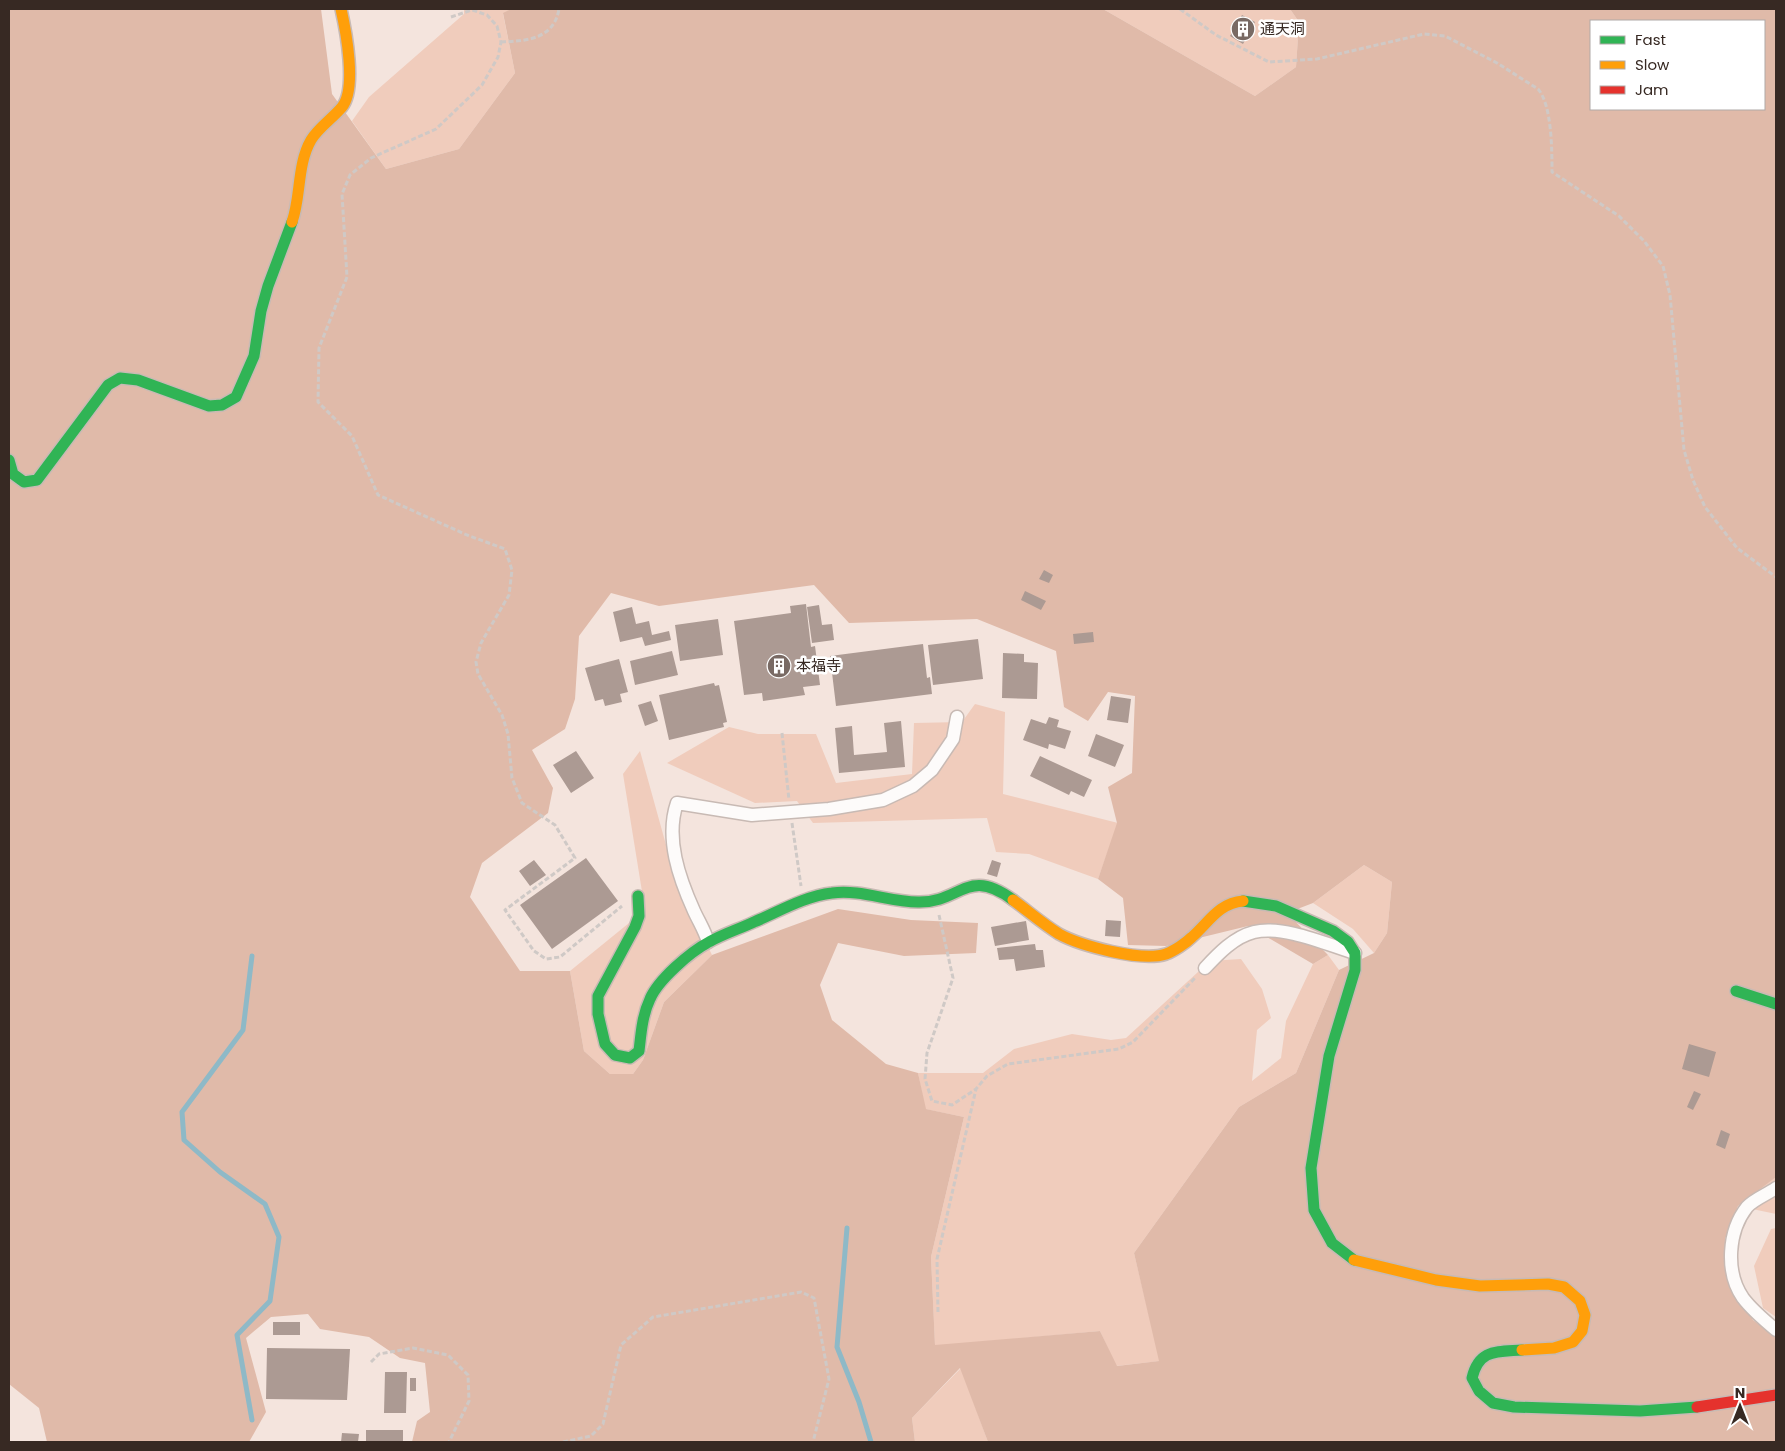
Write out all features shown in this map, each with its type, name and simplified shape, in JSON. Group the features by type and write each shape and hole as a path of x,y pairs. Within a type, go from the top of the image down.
{"street":[{"path":"9,460 13,474 24,482 37,480 108,385 120,378 138,380 209,406 222,405 236,397 254,356 261,311 268,286 297,208 304,158 311,140 343,106 348,97 349,76 342,9"},
{"path":"708,942 679,874 673,816 677,803 752,815 828,810 883,800 913,786 932,770 953,739 957,716"},
{"path":"638,896 639,916 635,927 598,996 598,1014 605,1044 615,1055 630,1058 639,1050 643,1020 650,998 668,974 708,942 804,901 830,893 848,892 918,902 936,900 962,888 977,884 998,889 1058,933 1080,944 1137,956 1166,954 1191,938 1217,911 1233,902 1252,901 1276,906 1333,931 1348,942 1355,953 1355,970 1330,1056 1311,1168 1314,1210 1332,1243 1357,1262 1427,1278 1480,1286 1548,1284 1564,1288 1580,1301 1585,1315 1582,1331 1573,1342 1554,1348 1500,1352 1480,1358 1475,1364 1472,1378 1478,1391 1493,1402 1514,1408 1640,1411 1682,1409 1776,1395"},
{"path":"1205,968 1226,947 1253,932 1278,930 1355,953"},
{"path":"1736,992 1776,1004"},
{"path":"1776,1188 1748,1206 1733,1231 1730,1253 1734,1274 1742,1297 1776,1330"}],"path":[{"path":"501,42 520,41 541,36 557,20 558,9"},
{"path":"1180,9 1216,36 1269,62 1317,59 1424,34 1445,36 1497,62 1538,89 1543,95 1547,114 1552,172 1619,216 1644,241 1663,266 1670,295 1684,450 1693,480 1705,507 1737,548 1776,578"},
{"path":"451,18 472,10 487,15 497,26 501,42 498,57 482,86 436,129 371,158 350,175 342,194 347,276 319,348 318,402 352,436 378,495 467,535 505,549 512,570 509,595 481,643 476,662 478,674 502,715 508,734 512,778 522,803 555,824 575,858 506,910 534,951 546,959 560,957 626,903 638,896"},
{"path":"782,733 790,812 804,901"},
{"path":"936,900 953,978 927,1053 925,1079 932,1101 952,1106 976,1089 987,1076 1008,1064 1119,1049 1133,1042 1205,968"},
{"path":"938,1312 937,1259 976,1089"},
{"path":"563,1442 591,1436 604,1424 620,1345 653,1317 802,1292 814,1298 829,1379 813,1442"},
{"path":"371,1362 379,1354 413,1348 448,1355 468,1375 470,1402 449,1442"}],"shaded area":[{"path":"9,9 321,9 332,94 386,169 459,149 515,73 503,13 511,9 1103,9 1255,96 1296,67 1299,22 1290,9 1776,9 1776,1177 1738,1206 1725,1239 1729,1279 1753,1320 1776,1337 1776,1442 988,1442 960,1368 912,1418 915,1442 412,1442 417,1421 430,1412 425,1363 400,1358 369,1337 320,1329 308,1314 271,1317 246,1338 266,1412 249,1442 47,1442 39,1408 9,1384","holes":["814,585 849,623 977,619 1056,651 1064,707 1088,721 1108,692 1135,696 1132,773 1108,787 1117,823 1098,879 1123,898 1128,945 1166,946 1248,926 1313,964 1328,955 1287,913 1313,903 1364,865 1392,882 1387,933 1374,953 1339,970 1296,1073 1239,1107 1134,1253 1159,1361 1117,1366 1100,1331 935,1345 931,1257 964,1117 926,1109 918,1073 886,1064 832,1020 820,985 838,943 904,956 976,953 978,923 911,920 838,909 712,955 664,1002 643,1060 633,1074 610,1074 584,1051 570,971 520,971 470,897 482,863 548,813 553,788 532,750 565,729 575,699 579,636 611,593 659,606"]},
{"path":"464,9 511,9 503,14 515,73 459,149 386,169 352,121 369,97 464,14"},
{"path":"1103,9 1290,9 1299,22 1296,67 1255,96"},
{"path":"975,704 1005,712 1003,794 1118,823 1098,879 1029,854 996,852 987,818 813,823 797,801 755,803 667,763 729,727 758,734 816,734 836,783 912,774 914,723 962,722"},
{"path":"640,751 676,881 712,955 664,1002 643,1060 633,1074 610,1074 584,1051 570,971 645,910 623,774"},
{"path":"1364,865 1392,882 1387,933 1374,953 1353,929 1313,903"},
{"path":"1328,955 1339,970 1296,1073 1239,1107 1134,1253 1160,1361 1116,1366 1100,1331 935,1346 931,1257 964,1117 925,1109 918,1073 983,1073 1014,1049 1072,1034 1111,1040 1126,1038 1210,961 1241,959 1262,989 1271,1018 1257,1030 1252,1081 1281,1058 1286,1021 1313,964"},
{"path":"1776,1177 1776,1214 1738,1206 1774,1178"},
{"path":"1776,1228 1776,1317 1763,1308 1754,1266 1771,1229"},
{"path":"961,1368 988,1442 915,1442 912,1418"}],"building":[{"name":"通天洞","path":"1242,15 1255,22 1243,44 1230,36"},
{"path":"1044,570 1053,575 1049,583 1039,579"},
{"path":"1025,591 1046,601 1041,610 1021,600"},
{"name":"本福寺","path":"806,604 811,647 815,646 820,685 803,687 805,695 763,701 762,693 744,695 734,621 791,613 790,606"},
{"path":"819,605 822,625 832,624 834,640 812,643 807,607"},
{"path":"632,607 636,624 649,621 652,635 669,631 671,640 645,646 642,637 620,642 613,612"},
{"path":"718,619 723,655 680,661 675,625"},
{"path":"1093,632 1094,642 1074,644 1073,634"},
{"path":"978,639 983,679 933,685 928,645"},
{"path":"923,644 927,678 930,677 932,694 836,706 830,656"},
{"path":"672,651 678,675 635,685 630,661"},
{"path":"1003,653 1024,654 1024,662 1038,663 1037,699 1002,698"},
{"path":"619,659 628,692 620,694 622,702 605,706 603,699 595,701 585,668"},
{"path":"714,683 715,686 719,685 727,722 723,723 724,727 669,740 659,695"},
{"path":"1111,696 1131,699 1128,723 1107,720"},
{"path":"651,701 658,721 645,726 638,705"},
{"path":"1049,717 1059,720 1057,727 1071,731 1065,749 1049,744 1048,749 1023,740 1031,719 1046,724"},
{"path":"901,721 905,767 839,773 835,728 852,726 854,755 887,752 884,723"},
{"path":"1096,734 1124,745 1115,767 1088,756"},
{"path":"576,751 594,778 571,793 553,765"},
{"path":"1040,756 1092,780 1084,797 1071,791 1069,795 1030,776"},
{"path":"586,858 618,901 552,949 520,905"},
{"path":"534,860 546,875 530,886 519,871"},
{"path":"992,860 1001,863 997,877 987,874"},
{"path":"1106,920 1121,921 1120,937 1105,936"},
{"path":"1026,921 1029,940 995,946 991,927"},
{"path":"1035,944 1036,950 1043,950 1045,967 1016,971 1014,959 999,960 997,948"},
{"path":"1689,1044 1716,1052 1709,1077 1682,1069"},
{"path":"1694,1091 1701,1094 1693,1110 1687,1107"},
{"path":"1721,1130 1730,1134 1725,1149 1716,1145"},
{"path":"273,1322 300,1322 300,1335 273,1335"},
{"path":"267,1348 350,1349 347,1400 266,1399"},
{"path":"385,1372 407,1372 406,1413 384,1413"},
{"path":"410,1378 416,1378 416,1391 410,1391"},
{"path":"366,1430 403,1430 403,1442 366,1442"},
{"path":"342,1433 359,1434 358,1442 341,1442"}],"waterway":[{"path":"252,956 243,1030 182,1112 184,1140 220,1172 265,1204 279,1237 270,1301 237,1335 252,1420"},
{"path":"847,1228 837,1347 859,1402 871,1442"}],"traffic: fast":[{"path":"9,460 13,474 24,482 37,480 108,385 120,378 138,380 209,406 222,405 236,397 254,356 261,311 268,286 292,222"},
{"path":"638,896 639,916 635,927 598,996 598,1014 605,1044 615,1055 630,1058 639,1051 647,1005 660,983 675,967 693,952 714,939 792,905 812,897 843,892 896,900 933,901 974,886 985,886 997,890 1013,900"},
{"path":"1243,901 1276,906 1333,931 1348,942 1355,953 1355,970 1329,1056 1311,1168 1314,1210 1332,1243 1354,1260"},
{"path":"1736,991 1776,1004"},
{"path":"1522,1350 1490,1354 1484,1357 1475,1369 1472,1378 1479,1391 1493,1403 1514,1407 1640,1411 1697,1407"}],"traffic: slow":[{"path":"292,222 303,159 307,149 314,136 342,107 349,87 349,60 341,9"},
{"path":"1013,900 1053,930 1069,939 1096,948 1142,956 1155,956 1173,951 1180,947 1221,909 1227,905 1243,901"},
{"path":"1354,1260 1436,1280 1480,1286 1548,1284 1564,1287 1580,1301 1585,1315 1582,1331 1573,1342 1554,1348 1522,1350"}],"traffic: jam":[{"path":"1697,1407 1776,1395"}],"place":[{"name":"通天洞","path":"1243,29"},
{"name":"本福寺","path":"779,666"}]}
